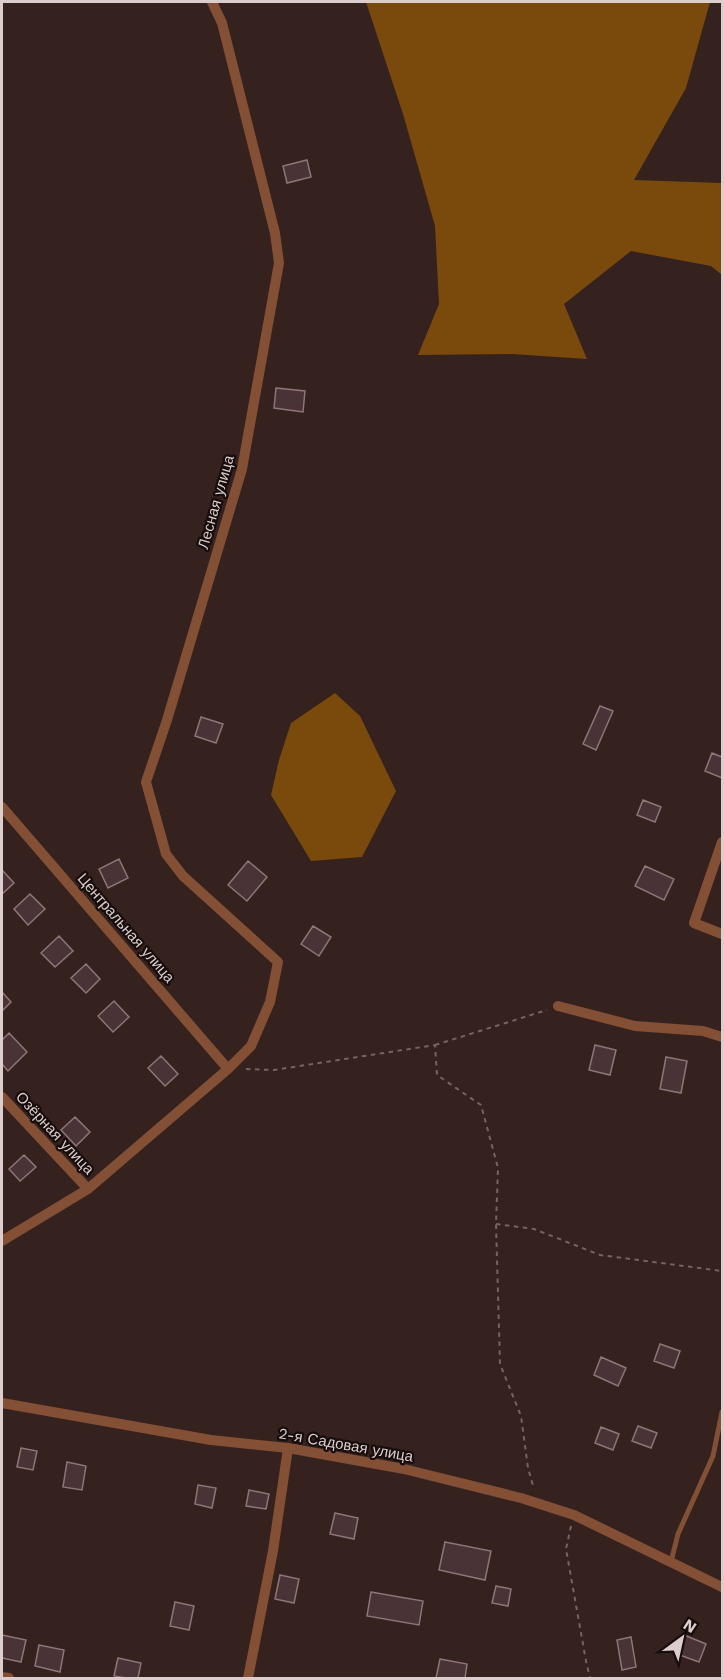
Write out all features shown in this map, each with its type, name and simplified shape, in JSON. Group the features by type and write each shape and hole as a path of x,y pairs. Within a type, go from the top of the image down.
{"street":[{"name":"Лесная улица","path":"212,2 222,23 275,233 279,263 242,469 167,720 146,782 166,854 183,876 278,962 270,1002 251,1046 228,1069"},
{"name":"Центральная улица","path":"2,807 228,1069"},
{"path":"723,842 694,923 723,934"},
{"path":"558,1006 635,1026 703,1031 723,1037"},
{"path":"2,1241 88,1189 228,1069"},
{"name":"Озёрная улица","path":"2,1097 88,1189"},
{"name":"2-я Садовая улица","path":"2,1403 211,1440 288,1448 404,1469 538,1503 574,1515 723,1587"},
{"path":"248,1678 273,1551 288,1448"},
{"path":"2,1677 9,1678"}],"lane":[{"path":"671,1562 678,1534 713,1456 723,1412"}],"path":[{"path":"228,1069 274,1070 435,1046 558,1006"},
{"path":"435,1046 437,1075 481,1105 498,1168 496,1224 500,1364 521,1416 528,1468 538,1503"},
{"path":"496,1224 534,1229 600,1255 723,1271"},
{"path":"574,1515 566,1549 591,1678"}],"shaded area":[{"path":"366,2 710,2 686,88 634,180 722,183 722,275 711,266 631,251 564,304 587,359 512,354 418,355 439,304 435,226 403,114"},
{"path":"335,693 360,716 396,791 362,857 311,861 271,795 291,723"}],"building":[{"path":"307,160 311,177 287,183 283,166"},
{"path":"276,388 305,391 303,412 274,408"},
{"path":"600,706 613,711 596,750 583,744"},
{"path":"201,717 223,724 216,743 195,736"},
{"path":"712,753 722,757 722,778 705,771"},
{"path":"643,800 661,807 655,822 637,815"},
{"path":"119,859 128,878 108,888 99,869"},
{"path":"248,861 267,877 247,901 228,885"},
{"path":"645,866 674,879 664,900 635,886"},
{"path":"2,870 14,883 2,894"},
{"path":"30,894 45,909 28,925 14,909"},
{"path":"313,926 331,937 319,956 301,944"},
{"path":"59,936 73,951 55,967 41,953"},
{"path":"86,964 100,979 86,993 71,978"},
{"path":"2,992 11,1002 2,1011"},
{"path":"114,1001 129,1017 113,1032 98,1016"},
{"path":"9,1033 27,1052 8,1071 2,1064 2,1040"},
{"path":"595,1045 616,1050 610,1075 589,1070"},
{"path":"161,1056 178,1074 165,1086 148,1068"},
{"path":"666,1057 687,1061 681,1093 660,1089"},
{"path":"75,1117 90,1132 76,1146 61,1130"},
{"path":"24,1155 36,1167 20,1181 9,1169"},
{"path":"660,1344 680,1351 674,1368 654,1361"},
{"path":"601,1357 626,1368 618,1386 594,1375"},
{"path":"638,1426 657,1433 651,1448 632,1441"},
{"path":"601,1427 619,1434 613,1450 595,1443"},
{"path":"21,1448 37,1451 33,1470 17,1467"},
{"path":"67,1462 86,1466 82,1490 63,1487"},
{"path":"198,1485 216,1488 212,1508 195,1504"},
{"path":"249,1490 269,1494 266,1509 246,1506"},
{"path":"335,1513 358,1518 354,1539 330,1534"},
{"path":"445,1542 491,1551 485,1580 439,1570"},
{"path":"280,1575 299,1579 294,1603 275,1599"},
{"path":"496,1586 511,1589 508,1606 492,1603"},
{"path":"371,1592 423,1601 419,1625 367,1616"},
{"path":"175,1602 194,1606 189,1630 170,1626"},
{"path":"2,1635 26,1640 21,1662 2,1658"},
{"path":"684,1635 706,1644 699,1662 677,1654"},
{"path":"631,1637 636,1667 622,1670 617,1640"},
{"path":"39,1645 64,1650 60,1672 35,1666"},
{"path":"118,1658 141,1663 138,1678 114,1676"},
{"path":"440,1659 467,1664 465,1678 436,1678"}]}
